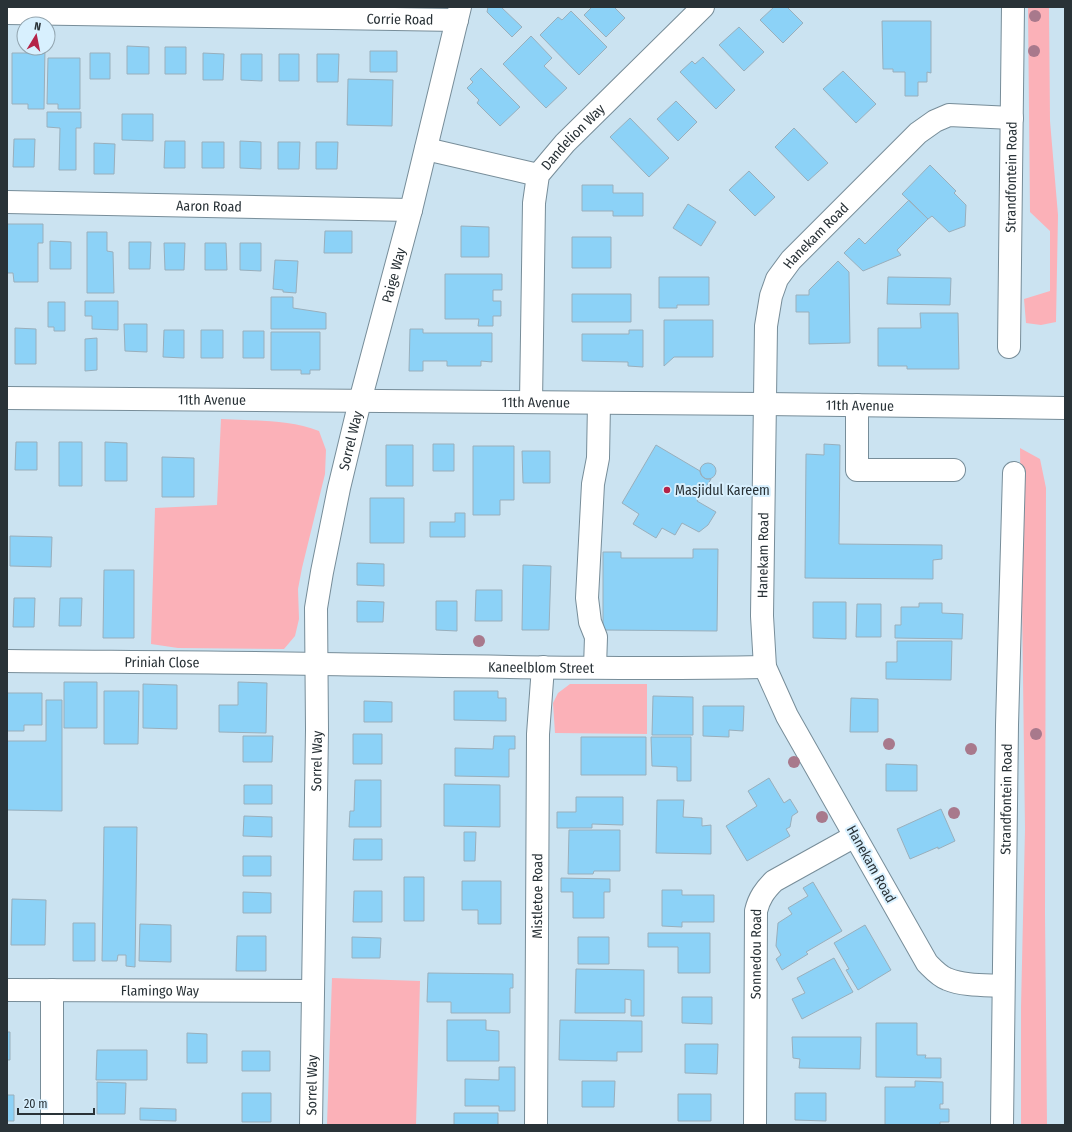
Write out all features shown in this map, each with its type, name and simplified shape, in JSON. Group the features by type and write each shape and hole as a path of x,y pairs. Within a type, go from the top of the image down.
{"street":[{"name":"Dandelion Way","path":"531,402 534,203 538,175 565,143 703,7"},
{"name":"Strandfontein Road","path":"1009,347 1014,7"},
{"name":"Corrie Road","path":"7,13 458,14"},
{"name":"Paige Way","path":"360,401 411,210 458,14"},
{"name":"Hanekam Road","path":"1003,986 976,985 947,979 938,974 927,963 787,716 765,667 762,616 766,326 771,296 776,279 791,260 918,133 935,121 949,115 1012,118"},
{"path":"426,149 538,175"},
{"name":"Aaron Road","path":"7,202 411,210"},
{"name":"11th Avenue","path":"7,398 1065,408"},
{"name":"Sorrel Way","path":"311,1125 317,664 316,608 339,488 360,401"},
{"path":"596,667 596,637 590,622 587,598 593,484 598,458 600,403"},
{"path":"857,406 857,470 954,470"},
{"name":"Strandfontein Road","path":"1002,1125 1007,733 1014,473"},
{"name":"Priniah Close","path":"7,661 317,664"},
{"name":"Kaneelblom Street","path":"317,664 543,667 765,667"},
{"name":"Mistletoe Road","path":"536,1125 538,734 543,667"},
{"name":"Sonnedou Road","path":"755,1125 756,911 758,902 767,888 774,881 855,836"},
{"name":"Flamingo Way","path":"7,990 313,991"},
{"path":"52,990 52,1125"}],"shaded area":[{"path":"1028,7 1049,7 1050,121 1058,215 1056,322 1041,325 1026,323 1024,299 1050,291 1050,231 1030,212"},
{"path":"221,419 283,422 307,427 319,431 326,450 325,474 298,589 299,619 295,636 284,649 178,648 151,644 155,508 217,505"},
{"path":"1020,448 1040,459 1046,488 1045,914 1047,1125 1021,1125 1021,1007 1025,829"},
{"path":"570,684 647,684 647,734 555,733 553,703 558,693"},
{"path":"332,978 420,981 416,1125 327,1125"}],"building":[{"path":"488,7 501,7 522,27 512,37 487,12"},
{"path":"592,7 614,7 625,18 606,37 584,15"},
{"path":"774,7 787,7 803,23 783,43 760,20"},
{"path":"571,11 607,47 579,75 540,35 558,17 562,20"},
{"path":"882,21 931,21 931,73 927,72 927,82 918,82 918,96 905,96 905,72 893,72 893,69 883,69"},
{"path":"739,27 764,52 744,71 719,45"},
{"path":"531,36 552,58 544,66 567,88 546,108 503,64"},
{"path":"127,46 149,47 149,74 127,74"},
{"path":"165,47 186,47 186,74 165,74"},
{"path":"370,51 397,51 397,72 370,72"},
{"path":"12,53 16,53 16,56 45,56 44,109 28,109 28,104 12,104"},
{"path":"90,53 110,53 110,79 90,79"},
{"path":"203,53 224,54 223,80 203,80"},
{"path":"241,54 262,54 262,81 241,80"},
{"path":"279,54 299,54 299,81 279,81"},
{"path":"317,54 339,54 338,82 317,82"},
{"path":"703,57 735,90 716,109 680,72 692,61 695,64"},
{"path":"48,58 80,58 80,109 58,109 58,104 47,104"},
{"path":"481,68 520,107 500,126 477,103 479,100 467,88 473,82 470,79"},
{"path":"843,71 876,104 856,123 823,89"},
{"path":"348,79 393,80 392,126 347,125"},
{"path":"676,101 697,122 678,141 657,119"},
{"path":"47,112 81,112 81,128 76,128 76,170 59,170 60,128 47,127"},
{"path":"122,114 153,114 153,141 122,140"},
{"path":"630,118 669,158 649,177 610,137"},
{"path":"794,128 828,163 808,181 775,147"},
{"path":"14,139 35,139 34,167 13,167"},
{"path":"165,141 185,141 185,168 164,168"},
{"path":"240,141 261,142 261,169 240,168"},
{"path":"202,142 224,142 224,168 202,168"},
{"path":"278,142 300,142 299,169 278,169"},
{"path":"316,142 338,142 337,169 316,169"},
{"path":"94,143 115,144 114,174 94,174"},
{"path":"930,165 956,191 954,193 966,205 965,226 949,232 932,216 928,219 902,194"},
{"path":"749,171 775,197 755,216 729,190"},
{"path":"582,185 613,185 613,193 643,193 643,216 613,216 613,211 582,211"},
{"path":"909,200 928,219 897,250 901,255 863,271 844,253 859,238 865,244"},
{"path":"688,204 716,222 701,246 673,228"},
{"path":"7,224 43,224 43,243 38,243 38,282 14,282 13,273 7,273"},
{"path":"461,226 489,227 489,257 461,257"},
{"path":"325,231 352,231 352,253 324,253"},
{"path":"87,232 107,232 107,251 113,252 114,293 87,293"},
{"path":"572,237 611,237 611,268 572,268"},
{"path":"50,241 71,242 71,269 50,269"},
{"path":"129,242 151,242 150,269 129,269"},
{"path":"164,243 185,243 184,270 165,270"},
{"path":"205,243 226,243 227,270 205,270"},
{"path":"240,243 261,243 261,271 240,270"},
{"path":"275,260 298,261 296,293 283,292 283,290 273,289"},
{"path":"838,261 849,272 850,343 809,344 809,312 796,312 796,295 809,295 809,290"},
{"path":"445,274 502,274 502,290 493,290 493,301 501,301 501,316 493,316 493,326 478,326 479,319 445,319"},
{"path":"659,277 709,277 709,305 677,305 677,308 659,308"},
{"path":"888,277 951,278 950,305 887,304"},
{"path":"572,294 631,294 631,322 572,322"},
{"path":"271,297 293,297 293,308 326,313 326,329 271,329"},
{"path":"85,301 118,301 118,330 92,329 92,316 85,316"},
{"path":"48,302 65,302 65,331 54,331 54,327 48,327"},
{"path":"920,313 958,313 959,369 907,369 907,366 878,366 878,328 921,328"},
{"path":"664,320 713,320 713,357 674,357 664,366"},
{"path":"124,324 147,324 147,352 125,351"},
{"path":"15,328 36,329 36,364 15,364"},
{"path":"410,329 423,329 423,333 492,333 492,362 481,361 481,366 447,366 447,361 423,361 423,371 409,371"},
{"path":"164,330 184,330 184,358 163,357"},
{"path":"201,330 223,330 223,358 201,358"},
{"path":"629,330 643,330 643,367 628,366 628,362 582,361 582,334 629,334"},
{"path":"243,331 264,331 264,358 243,358"},
{"path":"271,332 320,332 320,370 310,370 310,374 301,374 301,370 271,370"},
{"path":"97,338 97,370 85,371 85,339"},
{"path":"16,442 37,442 37,470 15,470"},
{"path":"59,442 82,442 82,486 59,486"},
{"path":"105,442 127,443 127,481 105,481"},
{"path":"433,444 454,444 454,471 433,471"},
{"path":"824,444 840,445 839,544 942,545 942,559 933,560 933,579 805,578 806,454 824,455"},
{"path":"386,445 413,445 413,486 386,486"},
{"name":"Masjidul Kareem","path":"656,445 700,471 702,476 706,479 711,479 697,501 716,512 708,525 699,532 682,523 675,535 662,528 656,538 633,524 639,514 622,503"},
{"path":"473,446 514,446 514,500 500,500 500,515 473,515"},
{"path":"522,451 550,451 550,483 523,483"},
{"path":"162,457 194,458 194,497 162,497"},
{"path":"708,463 714,465 716,471 714,477 708,479 702,477 700,471 702,465"},
{"path":"370,498 404,498 404,543 370,543"},
{"path":"455,513 465,513 465,537 430,537 430,522 455,522"},
{"path":"10,536 52,537 51,567 10,566"},
{"path":"693,549 718,549 717,631 603,630 603,552 621,552 621,558 693,558"},
{"path":"357,563 384,564 384,586 357,585"},
{"path":"523,565 551,566 549,630 522,630"},
{"path":"104,570 134,570 134,638 103,638"},
{"path":"476,590 502,590 502,621 475,621"},
{"path":"14,598 35,598 34,627 13,627"},
{"path":"60,598 82,598 81,626 59,626"},
{"path":"357,601 384,602 383,622 357,622"},
{"path":"436,601 457,601 457,631 436,630"},
{"path":"813,602 846,602 846,639 813,638"},
{"path":"919,603 942,603 942,613 963,614 962,639 895,638 895,625 901,625 901,607 919,607"},
{"path":"857,604 881,604 881,637 856,637"},
{"path":"897,641 952,641 951,680 886,679 886,662 897,662"},
{"path":"64,682 97,682 97,728 64,728"},
{"path":"238,682 267,683 266,733 219,732 219,705 238,705"},
{"path":"143,684 177,685 177,729 143,728"},
{"path":"104,691 139,691 138,744 104,744"},
{"path":"454,691 498,691 498,698 506,698 506,721 454,720"},
{"path":"7,693 42,693 42,725 24,725 24,731 7,731"},
{"path":"653,696 693,697 693,735 652,735"},
{"path":"851,698 878,699 878,732 850,732"},
{"path":"46,700 62,700 62,811 7,810 7,741 46,741"},
{"path":"364,701 392,702 392,722 364,722"},
{"path":"703,706 744,706 743,731 729,730 729,737 703,736"},
{"path":"353,734 382,734 382,764 353,764"},
{"path":"243,736 273,736 272,762 243,762"},
{"path":"494,736 515,736 515,749 509,749 509,777 455,776 455,748 493,749"},
{"path":"581,737 646,737 646,775 581,775"},
{"path":"651,737 691,737 691,781 677,781 677,767 652,766"},
{"path":"886,764 917,765 917,791 886,791"},
{"path":"769,778 784,803 790,799 798,812 792,816 790,827 786,829 790,836 747,861 726,826 757,806 748,791"},
{"path":"355,780 381,780 381,827 349,827 350,811 354,811"},
{"path":"444,784 500,785 500,827 444,826"},
{"path":"244,785 272,785 272,804 244,804"},
{"path":"576,797 623,797 623,825 592,824 592,828 557,828 557,812 576,812"},
{"path":"657,800 684,800 683,817 702,818 702,826 711,825 711,854 656,853"},
{"path":"941,809 955,841 910,859 897,829"},
{"path":"244,816 272,817 272,837 243,836"},
{"path":"104,827 137,827 135,967 126,966 126,955 118,955 117,961 102,961"},
{"path":"569,830 620,830 620,871 594,871 593,874 568,874"},
{"path":"464,832 476,832 475,861 464,861"},
{"path":"354,839 382,839 382,860 353,860"},
{"path":"243,856 271,856 271,876 243,876"},
{"path":"404,877 424,877 424,921 404,921"},
{"path":"561,878 610,879 610,892 604,892 604,918 573,918 573,892 561,892"},
{"path":"462,881 501,881 501,924 478,924 478,910 462,910"},
{"path":"813,882 842,931 806,952 808,954 782,970 776,959 781,955 776,946 778,923 792,914 788,908 808,896 803,888"},
{"path":"662,890 682,890 682,895 714,895 714,922 682,922 682,927 662,926"},
{"path":"354,891 382,891 382,922 353,922"},
{"path":"243,892 271,893 271,913 243,913"},
{"path":"12,899 46,900 45,945 11,945"},
{"path":"73,923 95,923 95,961 73,961"},
{"path":"140,924 171,925 171,962 139,961"},
{"path":"865,925 891,970 858,990 846,970 849,969 834,943"},
{"path":"648,933 710,933 710,973 678,973 678,947 648,947"},
{"path":"237,936 266,936 266,971 236,971"},
{"path":"352,937 381,938 380,958 352,958"},
{"path":"578,937 609,937 609,964 578,964"},
{"path":"834,958 853,992 802,1019 792,999 805,993 797,978"},
{"path":"576,969 644,970 644,1016 631,1016 631,1000 625,999 625,1013 575,1013"},
{"path":"428,973 513,974 513,988 510,988 510,1013 451,1013 451,1002 427,1002"},
{"path":"682,997 712,997 712,1024 682,1023"},
{"path":"447,1020 486,1020 486,1030 499,1031 499,1061 447,1061"},
{"path":"560,1020 642,1021 642,1052 617,1052 617,1061 559,1060"},
{"path":"876,1023 917,1023 917,1055 926,1055 925,1058 941,1058 941,1078 876,1077"},
{"path":"7,1032 10,1032 10,1060 7,1060"},
{"path":"187,1033 207,1034 207,1063 187,1063"},
{"path":"792,1037 861,1037 860,1069 799,1068 800,1059 793,1058"},
{"path":"685,1044 718,1044 717,1074 685,1073"},
{"path":"97,1050 147,1050 147,1080 96,1080"},
{"path":"242,1051 270,1051 270,1071 242,1071"},
{"path":"499,1067 515,1067 515,1111 499,1111 499,1106 465,1106 465,1079 499,1080"},
{"path":"582,1081 615,1081 614,1107 582,1107"},
{"path":"915,1081 943,1082 943,1104 940,1104 940,1109 949,1109 949,1122 940,1122 940,1125 885,1125 885,1087 915,1087"},
{"path":"97,1082 126,1083 125,1114 97,1114"},
{"path":"242,1093 271,1093 271,1122 242,1122"},
{"path":"795,1093 826,1093 826,1121 795,1120"},
{"path":"678,1094 711,1094 711,1121 678,1121"},
{"path":"7,1095 14,1095 14,1121 7,1121"},
{"path":"140,1108 176,1109 176,1121 140,1120"},
{"path":"454,1113 498,1113 498,1125 454,1125"}],"place":[{"name":"Masjidul Kareem","path":"667,490"}]}
